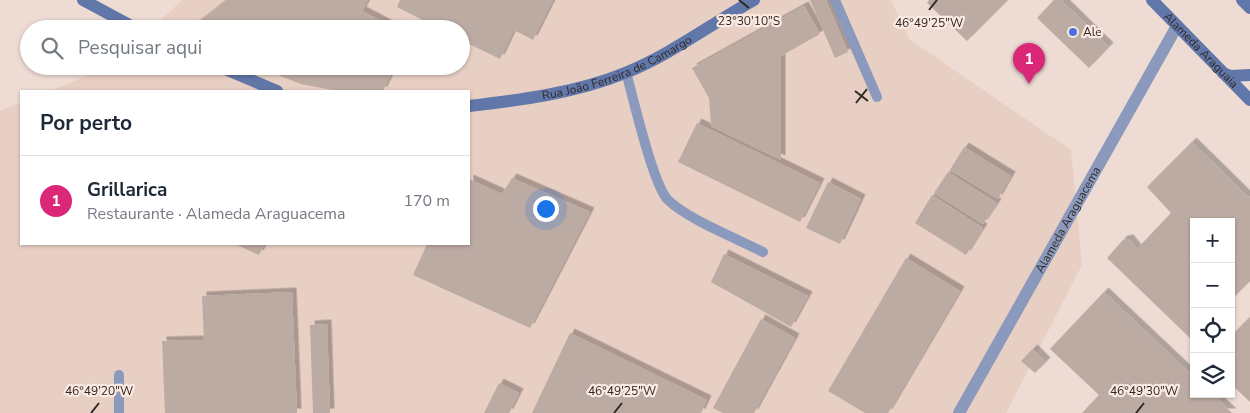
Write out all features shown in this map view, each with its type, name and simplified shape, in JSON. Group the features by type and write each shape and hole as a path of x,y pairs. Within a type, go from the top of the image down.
{"street":[{"path":"83,0 119,20"},
{"name":"Rua João Ferreira de Camargo","path":"470,106 598,83 660,56 754,0"},
{"name":"Alameda Araguaia","path":"1152,0 1250,100"},
{"path":"1242,0 1250,8"},
{"name":"Alameda Araguacema","path":"959,413 1177,26"},
{"path":"1221,72 1231,76 1250,75"},
{"path":"239,75 275,90"}],"lane":[{"path":"836,0 877,97"},
{"path":"626,72 654,173 667,199 684,211 763,252"},
{"path":"119,374 119,413"}],"shaded area":[{"path":"182,0 891,0 909,39 1071,150 1082,265 1006,413 0,413 0,111 20,102 20,245 470,245 470,90 52,90 88,75 470,75 470,20 161,20"}],"building":[{"path":"227,0 368,0 362,11 379,20 201,20"},
{"path":"400,0 553,0 533,40 514,30 500,59 470,44 470,20 422,20 397,7"},
{"path":"810,0 826,0 848,52 835,58"},
{"path":"929,0 1008,0 967,41 927,3"},
{"name":"Ale","path":"1054,0 1061,0 1109,47 1089,68 1037,18"},
{"path":"804,6 820,34 781,56 781,160 711,126 709,98 692,68"},
{"path":"278,75 391,75 383,90 333,90 301,84"},
{"path":"697,123 820,183 800,222 678,162"},
{"path":"1192,142 1249,198 1250,196 1250,281 1235,296 1235,218 1190,218 1190,338 1107,258 1123,240 1129,239 1137,249 1171,213 1147,187"},
{"path":"964,147 1011,176 998,199 950,170"},
{"path":"948,172 997,203 983,224 934,193"},
{"path":"512,178 590,212 530,328 413,275 427,245 470,245 470,179 502,194"},
{"path":"828,182 861,199 840,244 806,228"},
{"path":"932,195 983,228 966,255 915,223"},
{"path":"237,245 264,245 259,255"},
{"path":"724,254 808,296 791,327 711,282"},
{"path":"906,258 960,291 888,413 865,413 828,391"},
{"path":"292,292 297,413 165,413 162,341 204,340 202,296"},
{"path":"1104,292 1190,373 1190,398 1216,398 1232,413 1082,413 1099,395 1050,349"},
{"path":"1250,317 1250,402 1235,388 1235,332"},
{"path":"761,319 795,338 754,413 723,413 713,408"},
{"path":"327,324 330,413 313,413 310,325"},
{"path":"570,333 707,400 701,413 532,413"},
{"path":"1033,349 1046,362 1035,373 1021,361"},
{"path":"499,383 519,393 509,413 484,413"}],"place":[{"name":"Ale","path":"1073,32"},
{"name":"Grillarica","path":"1029,84"}]}
